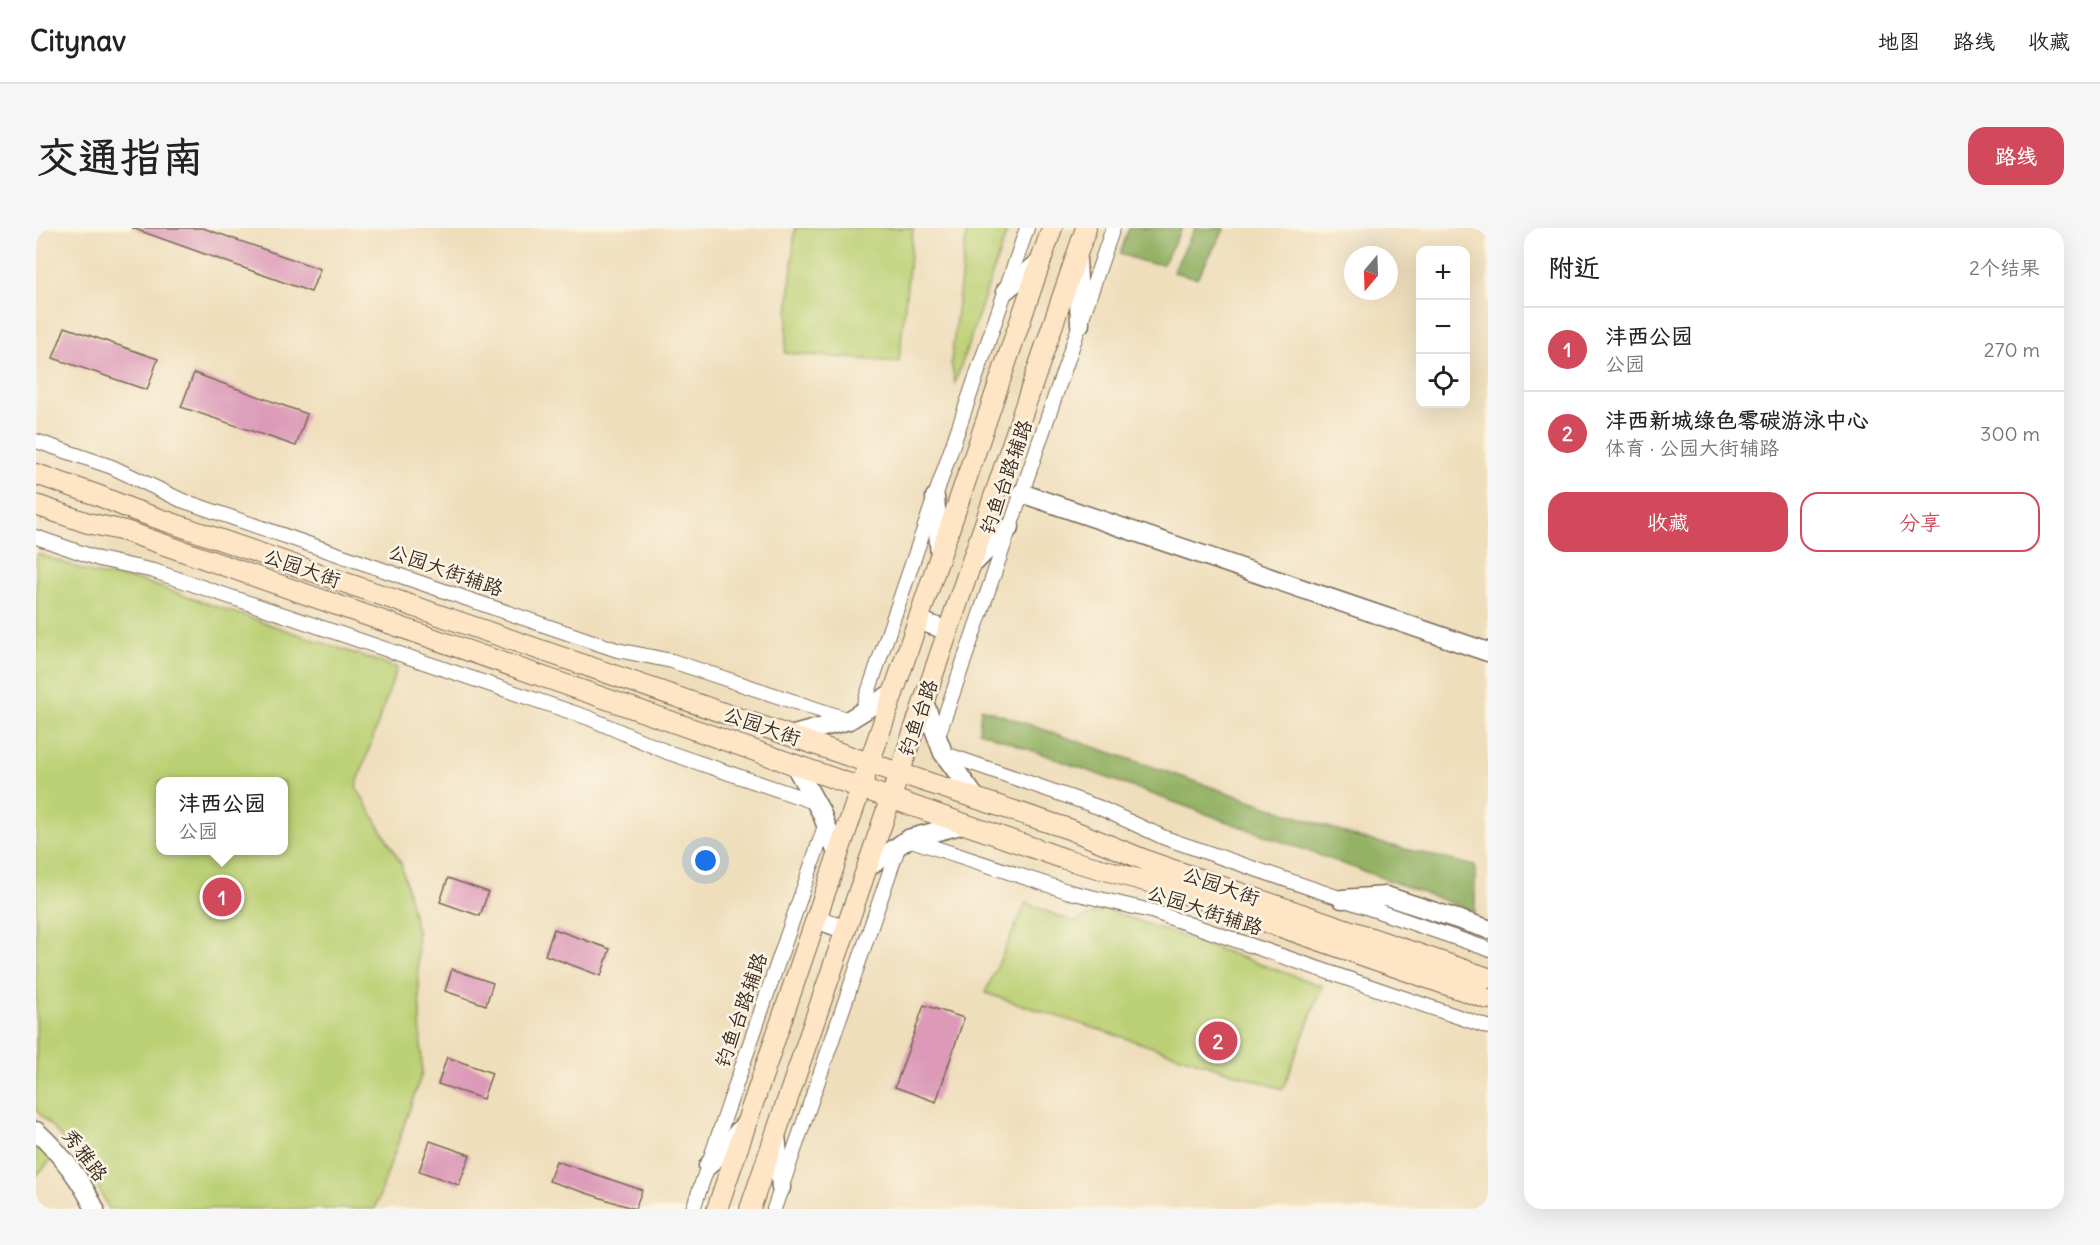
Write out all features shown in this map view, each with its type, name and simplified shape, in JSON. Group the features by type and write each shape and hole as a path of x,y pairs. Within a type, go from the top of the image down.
{"main road":[{"name":"钓鱼台路","path":"717,1209 1053,228"},
{"name":"钓鱼台路","path":"750,1209 1086,228"},
{"name":"公园大街","path":"36,474 131,509 790,736 1069,829 1150,862 1488,978"},
{"name":"公园大街","path":"36,505 88,523 125,531 1065,859 1163,886 1488,999"}],"street":[{"path":"855,716 935,497 1027,228"},
{"name":"钓鱼台路辅路","path":"940,746 1021,493 1113,228"},
{"path":"1076,256 1080,324"},
{"path":"1006,290 1042,260"},
{"name":"公园大街辅路","path":"36,441 112,467 181,500 618,650 672,661 855,716"},
{"path":"1021,493 1488,652"},
{"path":"935,497 940,557"},
{"path":"969,568 1010,527"},
{"path":"36,537 99,559 154,572 590,718 667,752 816,803"},
{"path":"918,620 948,631"},
{"path":"790,736 855,716 894,692"},
{"path":"924,702 940,746 976,798"},
{"path":"940,746 1098,807 1165,838 1488,949"},
{"path":"794,764 826,823 838,856"},
{"name":"钓鱼台路辅路","path":"693,1209 826,823"},
{"path":"867,868 903,842 964,824"},
{"path":"774,1209 903,842"},
{"name":"公园大街辅路","path":"903,842 1070,892 1151,911 1488,1027"},
{"path":"1342,899 1386,896 1488,929"},
{"path":"816,919 846,930"},
{"path":"708,1166 746,1123"},
{"name":"秀雅路","path":"36,1131 74,1174 95,1209"},
{"path":"776,1134 781,1188"}],"green space":[{"path":"795,228 913,228 899,362 785,353"},
{"path":"967,228 1008,228 955,383 951,362"},
{"path":"1129,228 1182,228 1163,264 1148,263 1120,254"},
{"path":"1195,228 1225,228 1197,278 1173,272"},
{"path":"36,553 95,574 142,581 397,668 356,787 401,863 417,931 422,1073 375,1209 109,1209 77,1156 36,1110"},
{"path":"981,708 1360,838 1475,866 1475,912 979,731"},
{"path":"1026,903 1073,922 1105,909 1322,986 1283,1089 985,993"},
{"path":"36,1145 51,1160 36,1176"}],"building":[{"path":"132,228 203,228 320,269 311,292"},
{"path":"65,327 158,359 147,390 53,358"},
{"path":"194,373 307,414 296,446 181,407"},
{"path":"448,878 488,892 480,916 440,902"},
{"path":"554,929 610,949 601,976 545,955"},
{"path":"452,969 493,983 486,1005 445,991"},
{"path":"924,1005 964,1018 936,1102 895,1087"},
{"path":"447,1057 492,1073 483,1099 438,1084"},
{"path":"430,1141 470,1155 459,1185 419,1171"},
{"path":"556,1161 642,1190 635,1209 549,1181"}],"place":[{"name":"沣西公园","path":"222,897"},
{"name":"沣西新城绿色零碳游泳中心","path":"1218,1041"}]}
